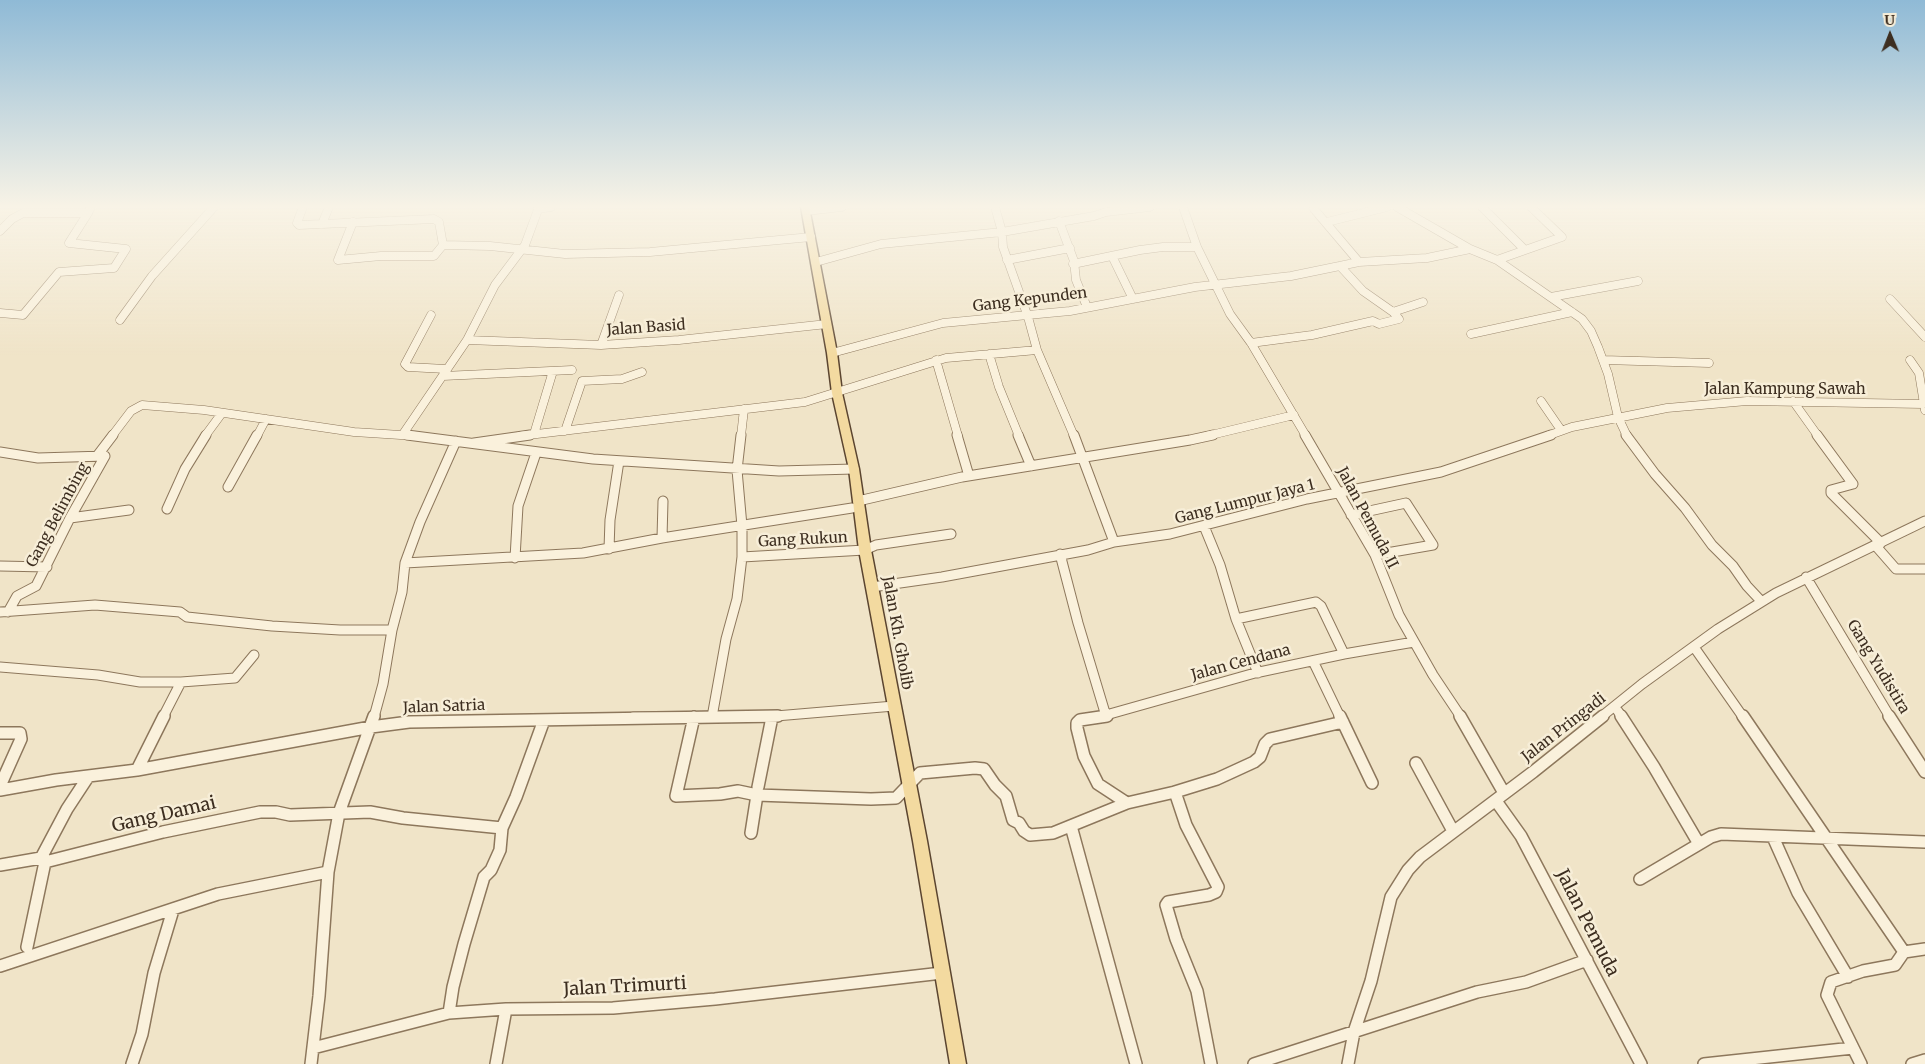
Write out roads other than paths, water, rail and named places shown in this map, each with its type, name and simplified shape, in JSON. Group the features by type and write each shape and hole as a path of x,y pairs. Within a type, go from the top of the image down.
{"main road":[{"name":"Jalan Kh. Gholib","path":"815,257 837,393 854,468 855,504 909,786 958,1064"}],"street":[{"path":"0,313 23,315 59,272 114,268 121,257"},
{"path":"120,320 152,276 170,257"},
{"path":"339,257 338,260 374,257"},
{"path":"403,434 467,340 495,285 515,257"},
{"path":"816,262 835,257"},
{"path":"1006,257 1028,317 1037,350 1064,409 1114,542"},
{"path":"1007,260 1025,257"},
{"path":"1073,257 1076,280 1087,307"},
{"path":"1073,264 1109,257"},
{"path":"1112,257 1133,299"},
{"name":"Jalan Pemuda II","path":"1202,257 1230,314 1251,343 1375,555 1399,615 1433,675 1456,709 1500,797"},
{"path":"1355,257 1359,262"},
{"name":"Gang Kepunden","path":"832,353 944,323 1028,317 1217,284 1291,276 1359,262 1433,257"},
{"path":"1489,257 1498,260 1582,319 1590,331 1603,360 1618,417 1627,436 1712,545 1733,566 1761,601"},
{"path":"1498,260 1507,257"},
{"path":"1251,343 1312,335 1373,321 1379,324 1399,319 1393,312 1363,291 1340,266"},
{"path":"1552,297 1638,281"},
{"path":"601,345 619,295"},
{"path":"1890,300 1925,337"},
{"path":"1393,312 1423,302"},
{"path":"1471,334 1572,312"},
{"path":"431,315 405,364 408,367 444,372 572,370"},
{"name":"Jalan Basid","path":"467,340 601,345 678,340 826,324"},
{"path":"467,444 534,434 805,402 936,360 1037,350"},
{"path":"989,354 1031,466"},
{"path":"936,360 969,476"},
{"path":"1603,360 1709,362"},
{"path":"1910,360 1915,365 1922,382 1924,407"},
{"path":"534,434 553,371"},
{"path":"565,431 582,381 622,379 642,372"},
{"path":"1541,401 1561,430"},
{"path":"1793,401 1853,484 1831,490 1831,493 1878,544 1896,570 1925,569"},
{"name":"Jalan Kampung Sawah","path":"1618,417 1715,402 1793,401 1924,407"},
{"path":"0,452 38,458 97,456 132,411 142,405 222,413 354,432 403,434 536,453 618,461 648,461 737,470 779,472 854,468"},
{"path":"712,717 726,639 737,599 742,557 742,526 737,470 744,409"},
{"path":"167,510 186,469 209,430 222,413"},
{"path":"405,563 515,558 583,553 609,549 855,504 969,476 1190,440 1294,415"},
{"name":"Gang Lumpur Jaya 1","path":"872,587 942,578 1088,550 1114,542 1204,526 1307,499 1440,472 1488,457 1561,430 1618,417"},
{"path":"228,487 266,419"},
{"path":"310,1064 319,996 328,872 339,813 371,727 383,684 392,630 402,592 405,563 420,522 456,441"},
{"path":"515,558 518,506 536,453"},
{"name":"Gang Belimbing","path":"4,612 17,596 36,586 70,518 105,456 97,456"},
{"path":"609,549 618,461"},
{"path":"662,538 663,500"},
{"path":"1351,515 1406,503 1433,545 1375,555"},
{"path":"70,518 129,510"},
{"name":"Jalan Pringadi","path":"1348,1064 1354,1032 1371,982 1391,897 1408,870 1453,831 1533,772 1642,684 1718,629 1761,601 1806,577 1925,521"},
{"path":"1204,526 1220,565 1236,619 1258,673"},
{"name":"Gang Rukun","path":"742,557 865,550 876,546 951,534"},
{"path":"1060,554 1078,623 1106,716"},
{"path":"0,566 47,567"},
{"name":"Gang Yudistira","path":"1806,577 1856,663 1924,769"},
{"path":"1236,619 1316,602 1321,606 1344,654"},
{"path":"4,612 38,610 48,607 95,605 180,612 187,617 272,626 340,630 392,630"},
{"name":"Jalan Cendana","path":"1077,723 1080,720 1106,716 1258,673 1344,654 1414,642"},
{"path":"1694,647 1782,772 1904,952"},
{"path":"0,667 80,673 140,682 181,682 235,678 254,655"},
{"path":"1313,661 1372,783"},
{"path":"138,770 181,682"},
{"name":"Jalan Satria","path":"0,790 56,780 138,770 371,727 409,722 772,717 894,706"},
{"path":"1615,707 1654,766 1699,844"},
{"path":"694,717 676,796 757,791 870,799 896,798 920,773 959,769 984,769 995,785 1006,796 1014,820 1030,835 1053,833 1127,803 1175,792 1217,779 1245,768 1260,757 1265,744 1270,739 1343,722"},
{"path":"751,833 757,791 772,717"},
{"path":"449,1012 464,944 484,877 491,870 500,850 502,828 516,797 544,720"},
{"path":"1077,723 1084,756 1098,784 1127,803"},
{"path":"0,733 20,733 21,739 0,786"},
{"path":"1416,763 1453,831"},
{"path":"27,947 43,860 67,809 88,777"},
{"path":"1175,792 1186,825 1218,887 1216,892 1209,895 1168,902 1166,905 1176,939 1197,991 1211,1064"},
{"name":"Jalan Pemuda","path":"1500,797 1642,1064"},
{"name":"Gang Damai","path":"0,865 43,860 244,814 260,812 276,812 290,815 370,812 403,818 502,828"},
{"path":"1071,826 1136,1064"},
{"path":"1640,879 1711,837 1721,834 1739,833 1773,837 1925,842"},
{"path":"1773,837 1798,893 1848,977"},
{"path":"0,966 218,894 328,872"},
{"path":"132,1064 142,1034 154,973 173,910"},
{"path":"1861,1064 1827,995 1831,982 1895,965 1904,952 1925,949"},
{"path":"1254,1064 1477,992 1526,982 1587,960"},
{"name":"Jalan Trimurti","path":"313,1048 449,1012 506,1009 613,1008 715,999 942,973"},
{"path":"496,1064 506,1009"},
{"path":"1704,1064 1853,1048"},
{"path":"1912,1064 1925,1060"}]}
